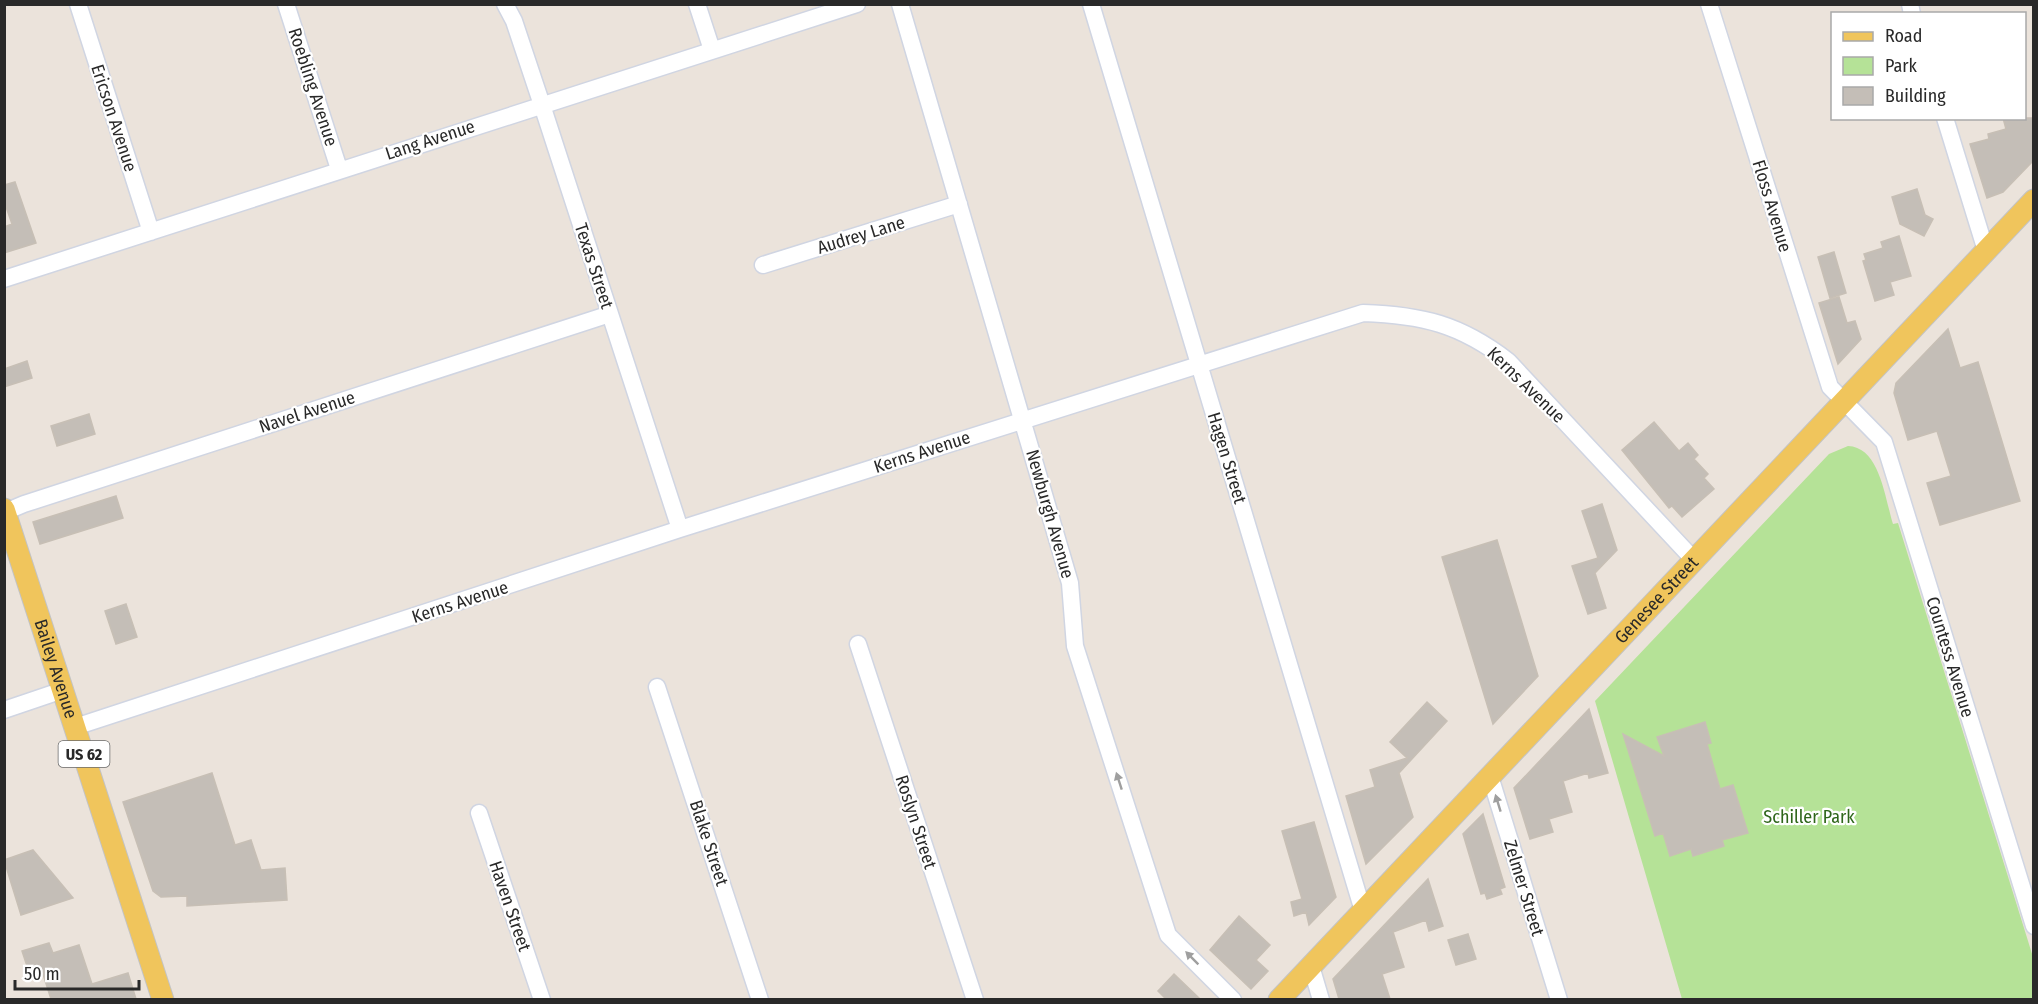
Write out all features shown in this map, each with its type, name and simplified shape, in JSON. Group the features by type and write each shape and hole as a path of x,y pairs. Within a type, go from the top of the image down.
{"main road":[{"name":"Genesee Street","path":"1279,999 2034,200"},
{"name":"Bailey Avenue","path":"5,511 163,999"}],"street":[{"name":"Ericson Avenue","path":"78,4 151,232"},
{"name":"Roebling Avenue","path":"286,4 339,170"},
{"name":"Texas Street","path":"505,4 514,21 680,529"},
{"path":"697,4 712,50"},
{"name":"Lang Avenue","path":"4,279 857,4"},
{"name":"Newburgh Avenue","path":"900,4 1070,583 1075,646 1168,934 1233,999"},
{"name":"Hagen Street","path":"1091,4 1363,911"},
{"name":"Floss Avenue","path":"1709,4 1820,362 1830,387 1843,403"},
{"path":"1946,120 1986,251"},
{"name":"Audrey Lane","path":"763,265 959,204"},
{"name":"Navel Avenue","path":"5,511 609,314"},
{"name":"Kerns Avenue","path":"75,727 680,529 1363,314 1398,314 1443,323 1466,333 1508,361 1694,560"},
{"name":"Countess Avenue","path":"1843,403 1884,442 2034,926"},
{"name":"Roslyn Street","path":"858,644 975,999"},
{"name":"Blake Street","path":"657,687 760,999"},
{"path":"4,710 63,690"},
{"name":"Zelmer Street","path":"1490,776 1559,999"},
{"name":"Haven Street","path":"479,813 542,999"},
{"path":"1311,966 1321,999"}],"green space":[{"name":"Schiller Park","path":"1848,446 1859,449 1874,465 1880,476 1893,524 1898,523 2033,957 2033,999 1682,999 1595,701 1829,454"}],"building":[{"path":"2034,118 2034,160 2003,192 1987,198 1970,144 1989,139 1988,134 2006,129 2004,120"},
{"path":"15,182 36,243 4,253 4,227 12,224 4,201 4,185"},
{"path":"1917,189 1925,215 1933,219 1924,236 1900,224 1892,197"},
{"path":"1899,236 1911,276 1890,282 1894,295 1875,301 1863,261 1866,260 1864,254 1883,248 1881,242"},
{"path":"1834,252 1846,293 1830,298 1818,257"},
{"path":"1839,297 1847,323 1855,321 1861,339 1838,364 1819,303"},
{"path":"1948,329 1960,368 1978,362 2020,501 1940,525 1927,483 1951,476 1937,431 1908,440 1894,393 1896,383"},
{"path":"27,361 32,378 4,387 4,369"},
{"path":"89,414 95,434 57,446 51,426"},
{"path":"1654,422 1679,451 1688,443 1698,455 1694,459 1708,474 1704,478 1714,489 1682,517 1672,506 1669,508 1622,450"},
{"path":"116,496 123,518 40,544 33,522"},
{"path":"1602,504 1617,550 1595,573 1606,608 1588,614 1572,566 1598,558 1582,511"},
{"path":"1497,540 1538,676 1493,724 1442,557"},
{"path":"126,604 137,637 116,644 105,611"},
{"path":"1427,702 1447,721 1399,773 1413,817 1366,864 1346,796 1375,787 1370,770 1407,758 1390,742"},
{"path":"1589,709 1608,773 1589,778 1588,773 1563,781 1572,812 1549,819 1553,832 1530,839 1514,788"},
{"path":"1705,722 1711,743 1707,744 1720,789 1733,785 1748,833 1722,840 1724,846 1693,856 1691,849 1670,856 1663,833 1655,836 1623,734 1664,756 1657,737"},
{"path":"212,773 235,845 251,840 261,870 285,868 287,900 187,906 187,896 161,897 153,891 123,802"},
{"path":"1483,814 1505,887 1500,889 1502,894 1487,899 1485,893 1481,894 1463,834"},
{"path":"1314,822 1336,897 1309,925 1306,912 1294,916 1291,902 1302,899 1282,831"},
{"path":"33,850 73,898 21,915 4,860"},
{"path":"1428,879 1443,926 1429,931 1426,920 1393,932 1404,967 1382,974 1390,999 1339,999 1333,979"},
{"path":"1239,916 1270,945 1256,960 1268,971 1251,989 1210,950"},
{"path":"1468,934 1476,959 1456,965 1448,940"},
{"path":"49,943 53,953 79,945 92,984 128,973 136,999 51,999 41,968 29,972 22,951"},
{"path":"1174,974 1200,999 1166,999 1158,991"}]}
